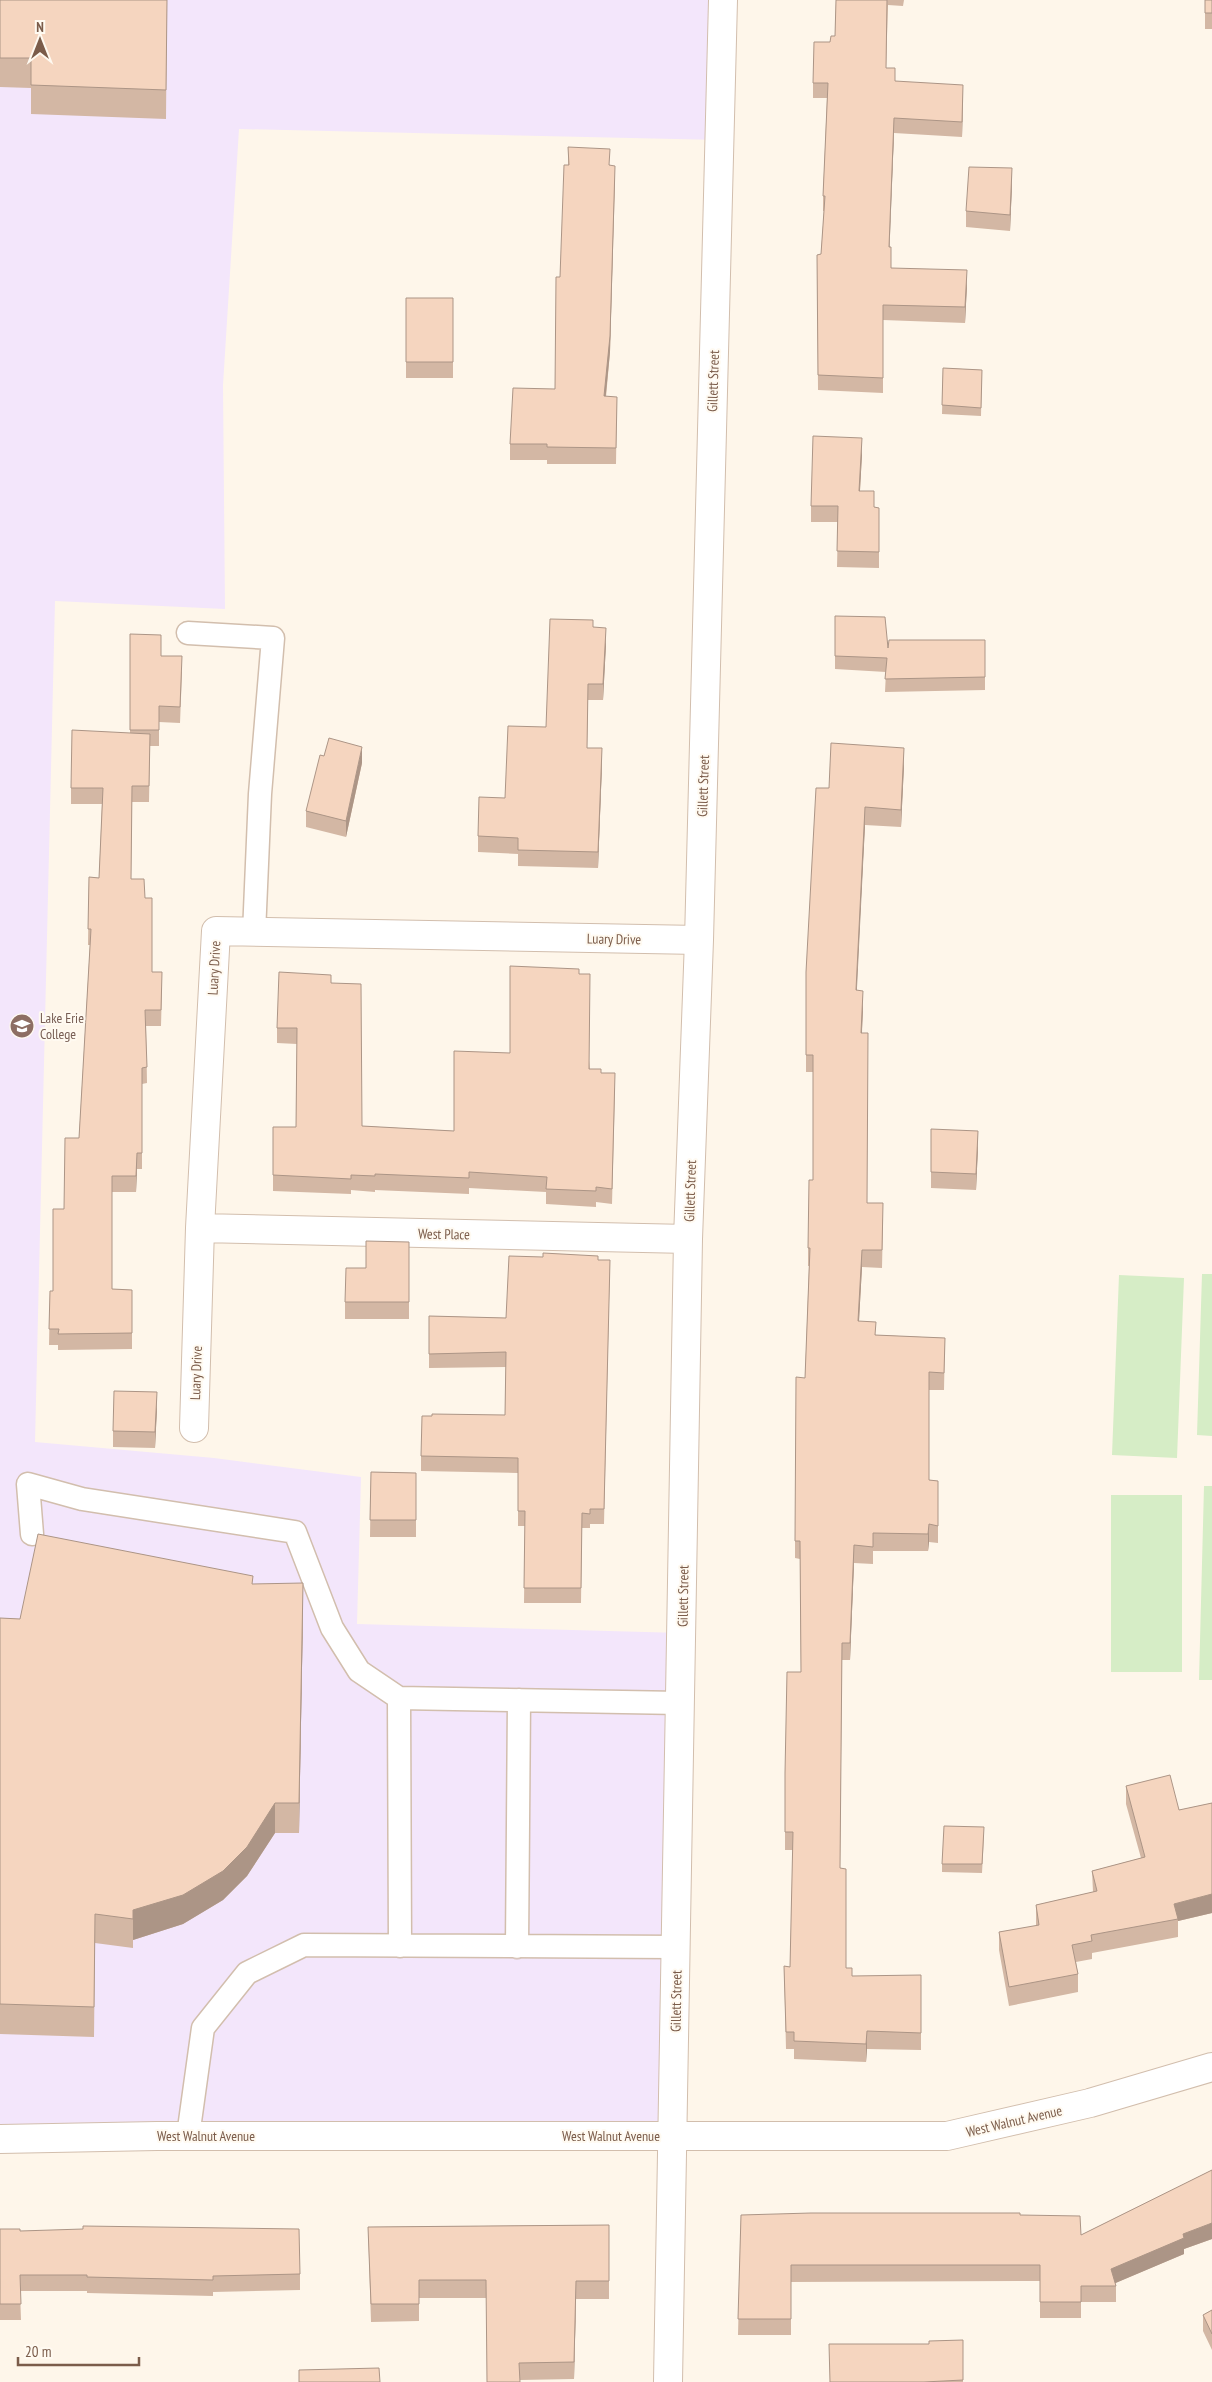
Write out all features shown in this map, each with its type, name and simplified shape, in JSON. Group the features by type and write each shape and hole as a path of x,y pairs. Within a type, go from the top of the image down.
{"street":[{"name":"Gillett Street","path":"668,2382 688,1239 699,940 723,0"},
{"name":"Luary Drive","path":"194,1428 200,1228 216,931 699,940"},
{"name":"West Place","path":"200,1228 688,1239"},
{"name":"West Walnut Avenue","path":"0,2139 188,2136 947,2136 1090,2103 1212,2067"}],"lane":[{"path":"188,633 273,638 260,794 254,933"},
{"path":"32,1534 28,1484 82,1499 295,1532 332,1628 345,1649 359,1671 399,1698 680,1702"},
{"path":"399,1698 400,1946"},
{"path":"517,1947 519,1700"},
{"path":"188,2136 203,2028 247,1973 304,1946 676,1948"}],"shaded area":[{"name":"Lake Erie College","path":"0,0 723,0 720,140 239,129 223,385 225,609 55,601 35,1442 214,1458 361,1477 357,1624 682,1633 673,2136 0,2139"}],"green space":[{"path":"1202,1274 1212,1274 1212,1436 1197,1435"},
{"path":"1119,1275 1184,1278 1177,1458 1112,1455"},
{"path":"1204,1486 1212,1486 1212,1680 1199,1680"},
{"path":"1111,1495 1182,1495 1182,1672 1111,1672"}],"building":[{"path":"0,0 167,0 166,90 31,85 31,58 0,58"},
{"path":"836,0 887,0 886,68 895,68 895,81 963,85 962,122 894,118 889,247 891,247 891,268 967,270 965,307 883,305 883,378 818,375 817,255 821,254 825,196 823,196 828,83 813,83 814,42 830,42 831,36 835,36"},
{"path":"1205,0 1212,0 1212,13 1205,13"},
{"path":"568,147 610,149 609,165 615,166 610,336 604,396 617,397 616,448 547,447 547,444 510,444 513,388 555,389 556,277 560,277 564,165 569,165"},
{"path":"969,167 1012,168 1010,215 966,211"},
{"path":"406,298 453,298 453,362 406,362"},
{"path":"943,368 982,370 981,408 942,405"},
{"path":"813,436 862,438 859,491 874,491 874,507 879,508 879,552 837,551 838,506 811,506"},
{"path":"835,616 885,617 888,648 889,640 985,640 985,677 885,679 887,658 835,656"},
{"path":"550,619 593,620 593,627 606,628 603,684 588,684 587,748 602,748 598,852 518,850 518,838 478,836 479,797 505,798 508,726 546,727"},
{"path":"130,634 161,635 161,656 182,656 180,707 159,706 159,730 130,730"},
{"path":"72,730 150,734 149,786 132,786 131,879 144,879 145,898 152,898 152,972 162,972 161,1010 145,1010 147,1067 142,1068 142,1153 137,1153 136,1176 112,1176 112,1289 132,1290 132,1333 58,1334 59,1329 49,1329 50,1291 53,1291 53,1209 64,1209 65,1138 79,1138 91,929 88,929 89,877 99,878 103,788 71,788"},
{"path":"329,738 362,747 346,821 306,811 320,755 324,756"},
{"path":"831,743 904,748 901,810 865,807 856,990 863,991 861,1033 868,1033 867,1203 883,1203 882,1250 862,1250 858,1321 876,1322 875,1335 945,1338 944,1373 929,1372 929,1480 938,1481 938,1526 929,1524 928,1534 873,1533 873,1547 854,1545 850,1643 842,1643 840,1868 846,1869 846,1968 852,1968 852,1976 921,1975 921,2033 867,2031 866,2044 794,2041 794,2032 786,2032 784,1966 790,1967 793,1832 785,1832 787,1672 801,1672 800,1541 795,1541 796,1377 805,1378 810,1248 808,1248 809,1180 813,1180 813,1055 806,1055 806,972 816,788 829,788"},
{"path":"510,966 579,969 579,974 590,974 589,1069 601,1069 601,1073 615,1073 612,1189 596,1187 596,1191 546,1189 547,1177 469,1172 469,1178 375,1174 375,1176 351,1175 351,1179 273,1175 273,1127 296,1127 297,1028 277,1028 279,972 331,975 331,983 361,984 362,1126 454,1131 454,1051 510,1053"},
{"path":"931,1129 978,1131 976,1174 931,1172"},
{"path":"366,1241 409,1242 409,1302 345,1302 346,1268 366,1268"},
{"path":"543,1253 598,1256 598,1260 610,1260 604,1509 590,1509 590,1514 582,1513 581,1588 524,1588 525,1511 518,1511 518,1458 421,1456 422,1416 432,1416 432,1414 505,1415 506,1352 429,1354 429,1316 506,1318 509,1256 543,1257"},
{"path":"114,1391 157,1392 155,1432 113,1431"},
{"path":"371,1472 416,1473 416,1520 370,1520"},
{"path":"38,1534 253,1576 252,1584 303,1583 299,1803 275,1803 247,1847 223,1871 183,1895 133,1910 133,1919 95,1914 94,2007 0,2004 0,1618 20,1619"},
{"path":"1170,1775 1179,1810 1212,1803 1212,1894 1174,1904 1178,1919 1091,1935 1092,1941 1072,1945 1078,1974 1009,1987 999,1932 1039,1925 1036,1905 1097,1891 1092,1871 1145,1857 1126,1786"},
{"path":"944,1826 984,1827 982,1864 942,1864"},
{"path":"1212,2170 1212,2223 1183,2234 1184,2238 1111,2269 1116,2286 1081,2286 1081,2302 1040,2302 1040,2265 791,2265 791,2319 738,2319 741,2215 1020,2213 1020,2215 1080,2216 1081,2235"},
{"path":"609,2225 609,2281 576,2281 574,2362 519,2363 520,2382 487,2382 486,2280 419,2280 419,2304 371,2304 368,2227"},
{"path":"83,2226 299,2229 300,2274 213,2276 213,2280 87,2277 87,2275 20,2275 21,2304 0,2304 0,2229 20,2229 20,2231 83,2229"},
{"path":"1212,2310 1212,2334 1203,2315"},
{"path":"963,2340 963,2380 830,2382 829,2344 929,2344 929,2341"},
{"path":"379,2368 380,2382 299,2382 299,2370"}],"place":[{"name":"Lake Erie College","path":"22,1026"}]}
